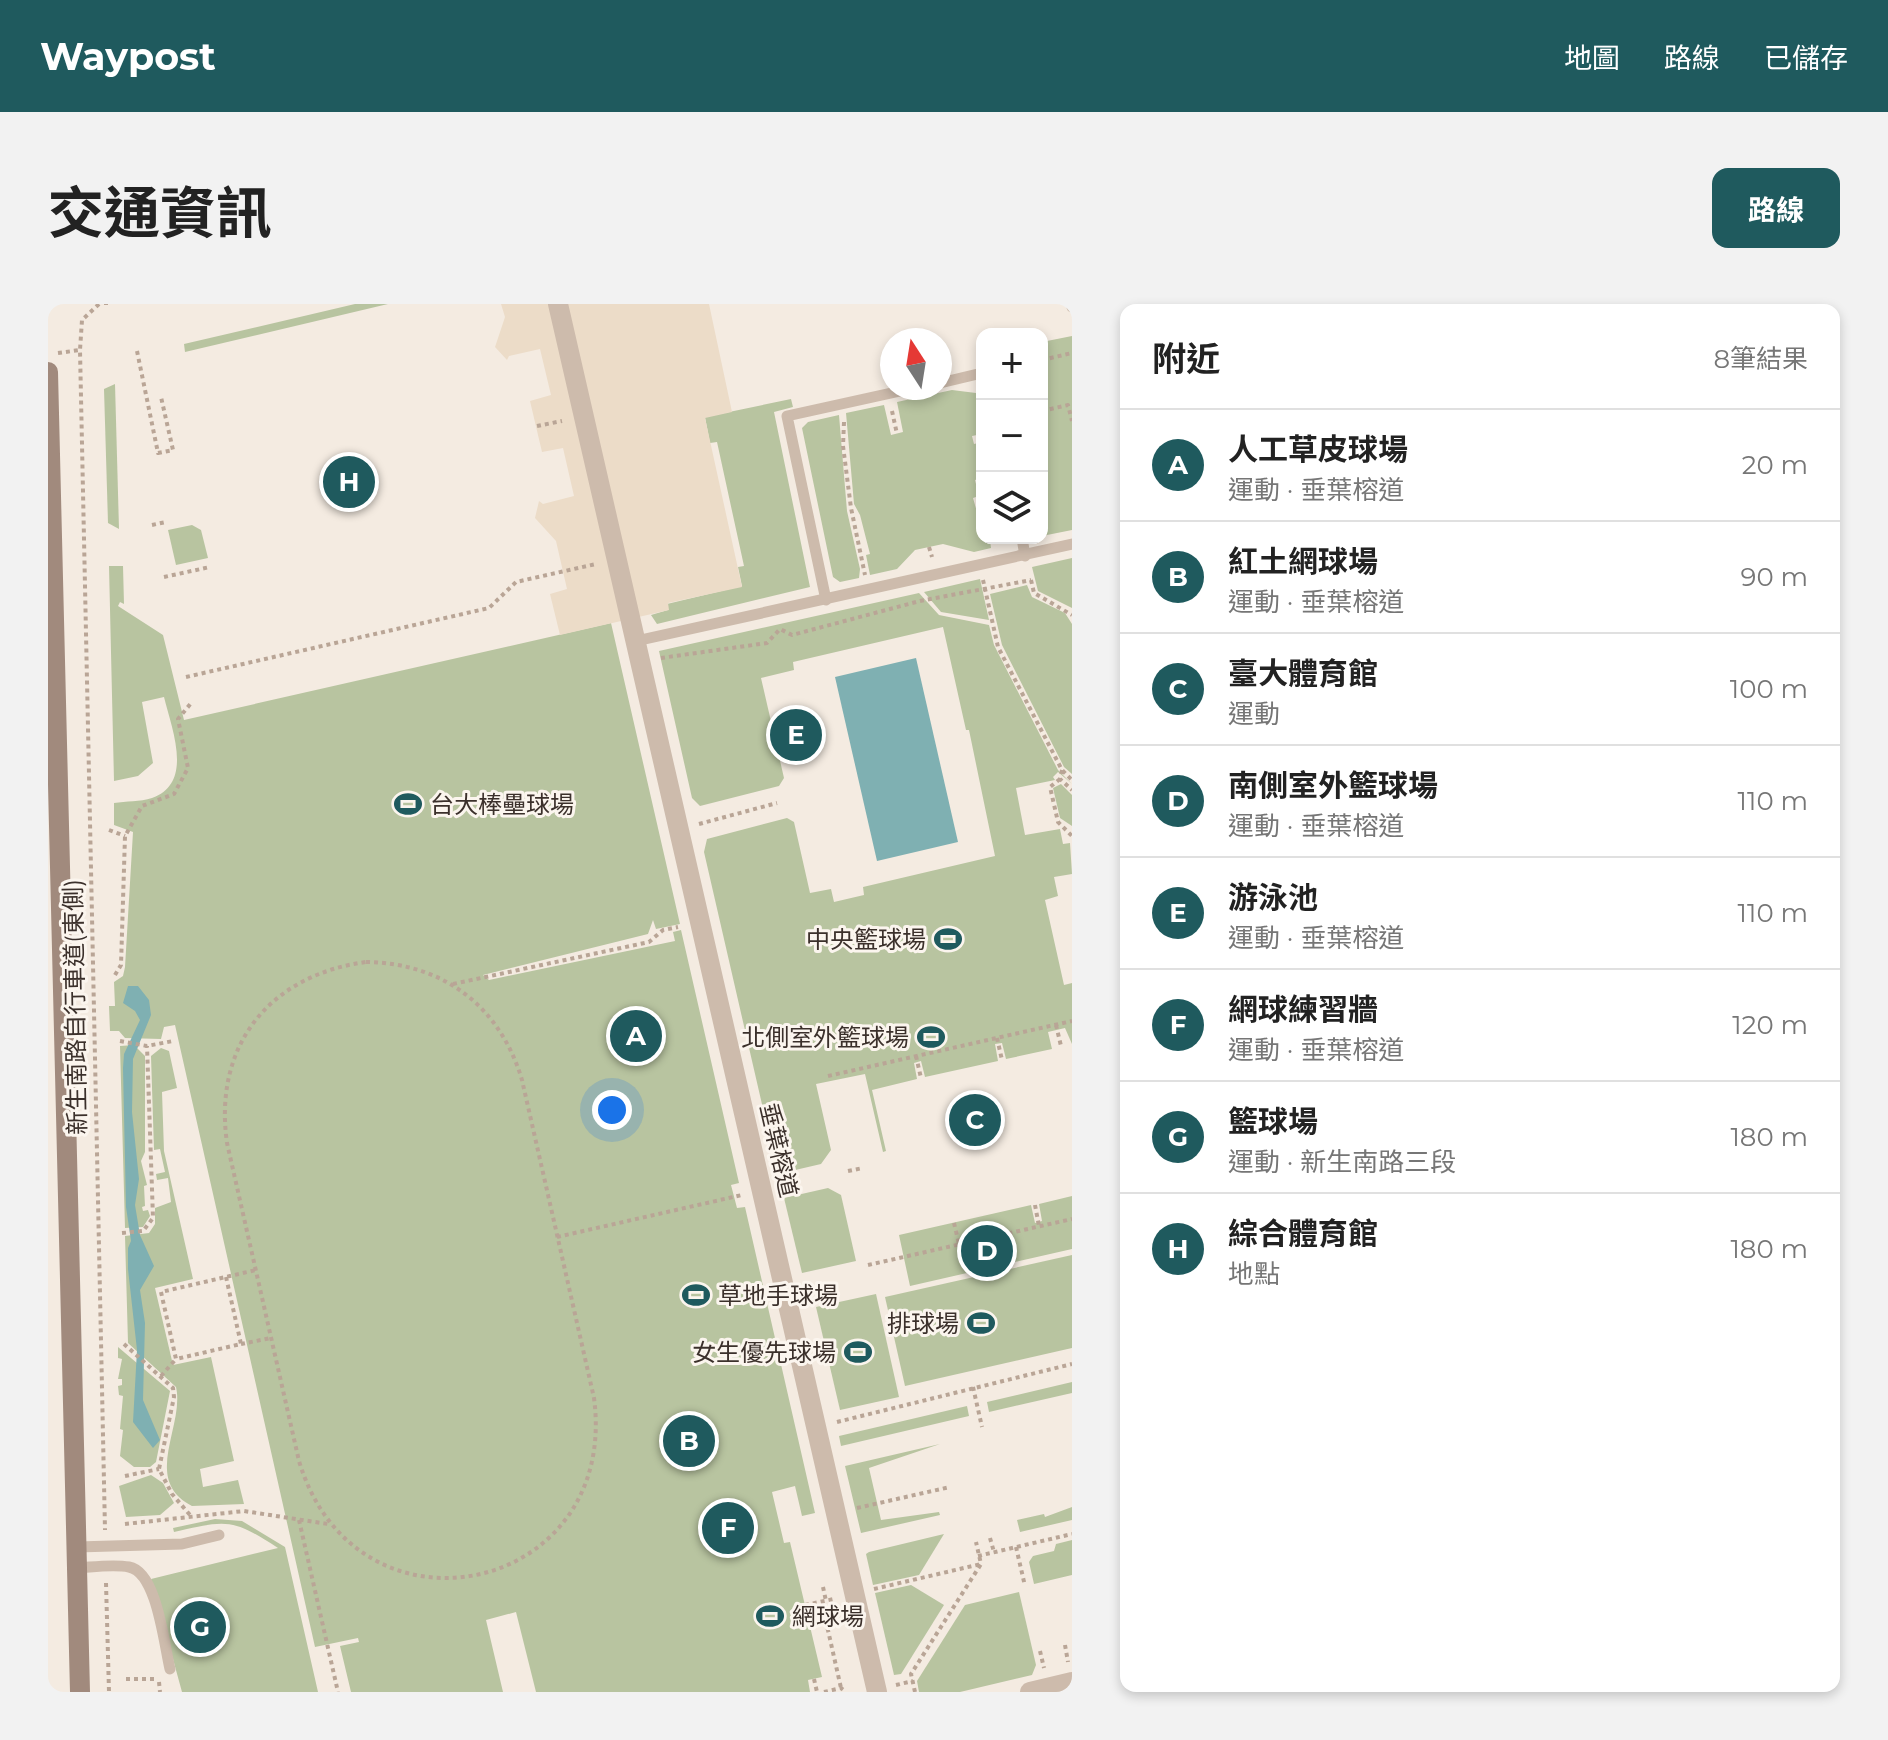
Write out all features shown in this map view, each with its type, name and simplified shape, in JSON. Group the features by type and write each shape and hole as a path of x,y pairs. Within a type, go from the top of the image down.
{"main road":[{"path":"48,372 80,1692"}],"street":[{"name":"垂葉榕道","path":"558,304 877,1692"},
{"path":"1030,1692 1072,1682"}],"lane":[{"path":"952,380 976,374"},
{"path":"826,600 787,416 880,395"},
{"path":"1023,544 1025,556"},
{"path":"636,641 1072,544"},
{"path":"77,1557 105,1547 182,1544 219,1535"},
{"path":"77,1557 106,1567 130,1567 140,1572 151,1587 170,1669"}],"path":[{"name":"新生南路自行車道(東側)","path":"99,304 82,320 80,350 105,1547"},
{"path":"48,354 80,350"},
{"path":"137,351 158,453 173,450 161,397"},
{"path":"1048,359 1072,353"},
{"path":"890,400 897,434"},
{"path":"840,404 845,424 843,446 851,508 866,591"},
{"path":"1048,410 1068,405 1072,421"},
{"path":"537,426 561,421"},
{"path":"152,525 166,522"},
{"path":"1025,556 1034,593 1072,615"},
{"path":"186,677 489,608 516,582 617,559"},
{"path":"980,566 998,647 1062,770 1072,780"},
{"path":"164,577 210,567"},
{"path":"641,663 767,643 780,629 792,635 920,601 986,591 1031,580"},
{"path":"400,620 401,628"},
{"path":"115,975 121,965 125,836 142,806 174,794 188,768 178,719 192,702"},
{"path":"1062,770 1060,779 1050,787 1058,822 1072,836"},
{"path":"1060,779 1072,790"},
{"path":"679,829 777,803"},
{"path":"109,830 125,836"},
{"path":"453,984 649,942 663,930 700,922"},
{"path":"604,943 606,952"},
{"path":"390,962 424,970 453,984 491,1017 515,1057 557,1237 594,1398 597,1444 584,1490 566,1520 541,1546 501,1569 455,1579 420,1577 386,1567 346,1541 330,1524 306,1484 224,1120 229,1073 248,1030 279,995 320,972 343,965 390,962"},
{"path":"828,1076 1072,1021"},
{"path":"1056,1025 1061,1046"},
{"path":"997,1038 1002,1060"},
{"path":"120,1041 147,1046 173,1041"},
{"path":"122,1233 143,1231 153,1218 147,1046"},
{"path":"916,1056 921,1078"},
{"path":"848,1171 863,1168"},
{"path":"557,1237 762,1190"},
{"path":"1035,1205 1039,1226"},
{"path":"868,1265 1072,1219"},
{"path":"954,1223 959,1244"},
{"path":"176,1359 161,1292 256,1270"},
{"path":"226,1277 241,1344"},
{"path":"161,1376 176,1359 271,1338"},
{"path":"124,1344 173,1388 174,1397 159,1469 172,1494 190,1515"},
{"path":"817,1427 1072,1364"},
{"path":"973,1387 982,1427"},
{"path":"125,1476 159,1469"},
{"path":"855,1509 950,1487"},
{"path":"299,1520 338,1692"},
{"path":"978,1556 1072,1534"},
{"path":"990,1538 994,1552"},
{"path":"976,1542 981,1564"},
{"path":"1016,1547 1025,1586"},
{"path":"805,1605 981,1564"},
{"path":"915,1692 911,1674 981,1564"},
{"path":"106,1567 109,1692"},
{"path":"823,1587 826,1601"},
{"path":"813,1620 825,1617 844,1690 824,1692"},
{"path":"1065,1649 1072,1648"},
{"path":"126,1679 144,1679"},
{"path":"814,1679 817,1692"}],"green space":[{"path":"355,304 388,304 185,352 184,344"},
{"path":"1072,336 1072,530 1048,535 1048,400 1048,341"},
{"path":"115,384 119,529 108,523 104,389"},
{"path":"952,390 976,393 976,435 972,436 976,444 976,497 973,498 976,544 990,544 991,548 974,552 943,544 915,550 897,569 870,575 866,555 870,554 854,504 846,413 884,405 891,435 903,432 897,402 952,400"},
{"path":"791,399 793,407 774,412 810,587 657,624 651,615 668,610 667,604 742,586 738,567 744,566 717,442 710,443 705,417"},
{"path":"839,415 847,511 860,569 859,578 840,582 833,577 802,428 808,422"},
{"path":"192,525 201,530 208,558 176,565 168,530"},
{"path":"1072,558 1072,608 1038,591 1032,567"},
{"path":"109,566 123,566 124,604 120,602 118,606 163,635 184,720 611,623 680,924 656,929 653,920 648,934 483,975 489,980 675,941 673,932 681,930 739,1183 731,1185 737,1208 745,1207 815,1513 802,1516 795,1486 772,1492 784,1543 790,1542 822,1677 808,1680 810,1692 536,1692 516,1612 486,1620 503,1692 351,1692 340,1646 359,1642 358,1638 315,1647 175,1025 164,1027 161,1039 125,1038 119,1031 110,1031 109,1006 115,1006 114,982 123,976 125,967 133,832 114,825 114,803 152,798 165,791 173,780 177,753 164,697 142,702 153,763 138,776 114,781"},
{"path":"980,579 989,620 941,612 924,592"},
{"path":"1027,585 1032,597 1065,613 1072,624 1072,774 1064,767 1002,645 990,594"},
{"path":"919,593 939,615 989,625 994,645 1058,770 1072,784 1058,772 1053,777 1055,780 1016,788 1025,835 1060,829 1063,844 1070,843 1072,874 1054,877 1058,896 1045,900 1064,985 1072,983 1072,1044 1065,1028 1048,1032 1052,1049 1006,1059 1002,1043 995,1044 998,1061 925,1077 921,1061 914,1063 917,1079 872,1090 886,1151 883,1152 865,1074 816,1084 831,1150 821,1164 778,1174 704,852 707,839 787,818 794,822 810,893 831,889 834,902 864,895 863,887 995,856 969,730 966,730 943,627 793,662 794,670 761,678 784,778 779,786 700,806 692,798 659,651"},
{"path":"1061,784 1072,795 1072,826 1060,818 1053,788"},
{"path":"134,1045 145,1056 145,1152 141,1161 147,1185 144,1186 145,1206 142,1207 143,1211 148,1210 150,1216 143,1227 125,1228 120,1046"},
{"path":"161,1048 169,1051 177,1088 162,1092 164,1151 193,1279 155,1288 173,1365 211,1357 234,1461 200,1469 203,1487 238,1480 244,1504 192,1506 177,1495 169,1482 167,1467 177,1402 176,1387 128,1343 125,1236 149,1233 155,1224 155,1208 171,1202 168,1178 157,1180 156,1174 165,1172 160,1149 154,1150 151,1056"},
{"path":"828,1188 841,1195 856,1261 802,1273 784,1198"},
{"path":"1072,1196 1072,1249 910,1286 899,1235 1031,1205 1035,1223 1042,1221 1039,1204"},
{"name":"排球場","path":"1072,1255 1072,1348 905,1386 885,1297"},
{"name":"女生優先球場","path":"876,1294 899,1397 840,1410 816,1307"},
{"path":"118,1347 170,1391 156,1462 150,1467 134,1467 120,1456 123,1396 119,1395 118,1386 122,1385 122,1379 118,1379 122,1359 118,1358"},
{"path":"1072,1382 1072,1393 989,1412 987,1402"},
{"path":"967,1406 969,1416 841,1446 839,1436"},
{"path":"940,1444 869,1468 881,1520 939,1512 940,1515 861,1533 845,1466"},
{"path":"151,1475 163,1483 174,1503 160,1515 126,1517 119,1486"},
{"path":"1072,1507 1072,1520 1020,1532 1017,1520 1044,1514 1045,1517"},
{"path":"215,1519 242,1521 285,1547 318,1692 182,1692 151,1579 278,1548 250,1531 229,1524 174,1532 173,1528"},
{"path":"944,1534 919,1575 873,1585 866,1554"},
{"path":"1072,1540 1072,1575 1034,1584 1029,1562 1033,1556 1054,1551 1056,1544"},
{"path":"911,1585 944,1605 901,1674 894,1675 875,1593"},
{"path":"1019,1592 1036,1665 1032,1675 960,1692 919,1692 917,1681 965,1605"}],"shaded area":[{"path":"501,304 709,304 732,412 705,418 742,587 668,603 669,610 560,635 550,594 567,589 556,541 535,518 539,501 543,504 574,496 563,448 542,452 530,401 551,395 540,349 509,356 507,360 495,347 505,317"}],"water":[{"path":"916,658 958,842 877,861 835,677"},
{"path":"128,986 138,986 149,1000 151,1015 133,1059 132,1112 139,1179 135,1205 140,1235 154,1266 140,1290 145,1323 143,1400 160,1440 153,1448 133,1422 137,1350 128,1269 131,1241 126,1207 123,1068 124,1054 140,1020 135,1011 123,1003"}],"place":[{"name":"綜合體育館","path":"349,482"},
{"name":"游泳池","path":"796,735"},
{"name":"台大棒壘球場","path":"408,804"},
{"name":"中央籃球場","path":"948,939"},
{"name":"人工草皮球場","path":"636,1036"},
{"name":"北側室外籃球場","path":"931,1037"},
{"name":"臺大體育館","path":"975,1120"},
{"name":"南側室外籃球場","path":"987,1251"},
{"name":"草地手球場","path":"696,1295"},
{"name":"排球場","path":"981,1323"},
{"name":"女生優先球場","path":"858,1352"},
{"name":"紅土網球場","path":"689,1441"},
{"name":"網球練習牆","path":"728,1528"},
{"name":"網球場","path":"770,1616"},
{"name":"籃球場","path":"200,1627"}]}
